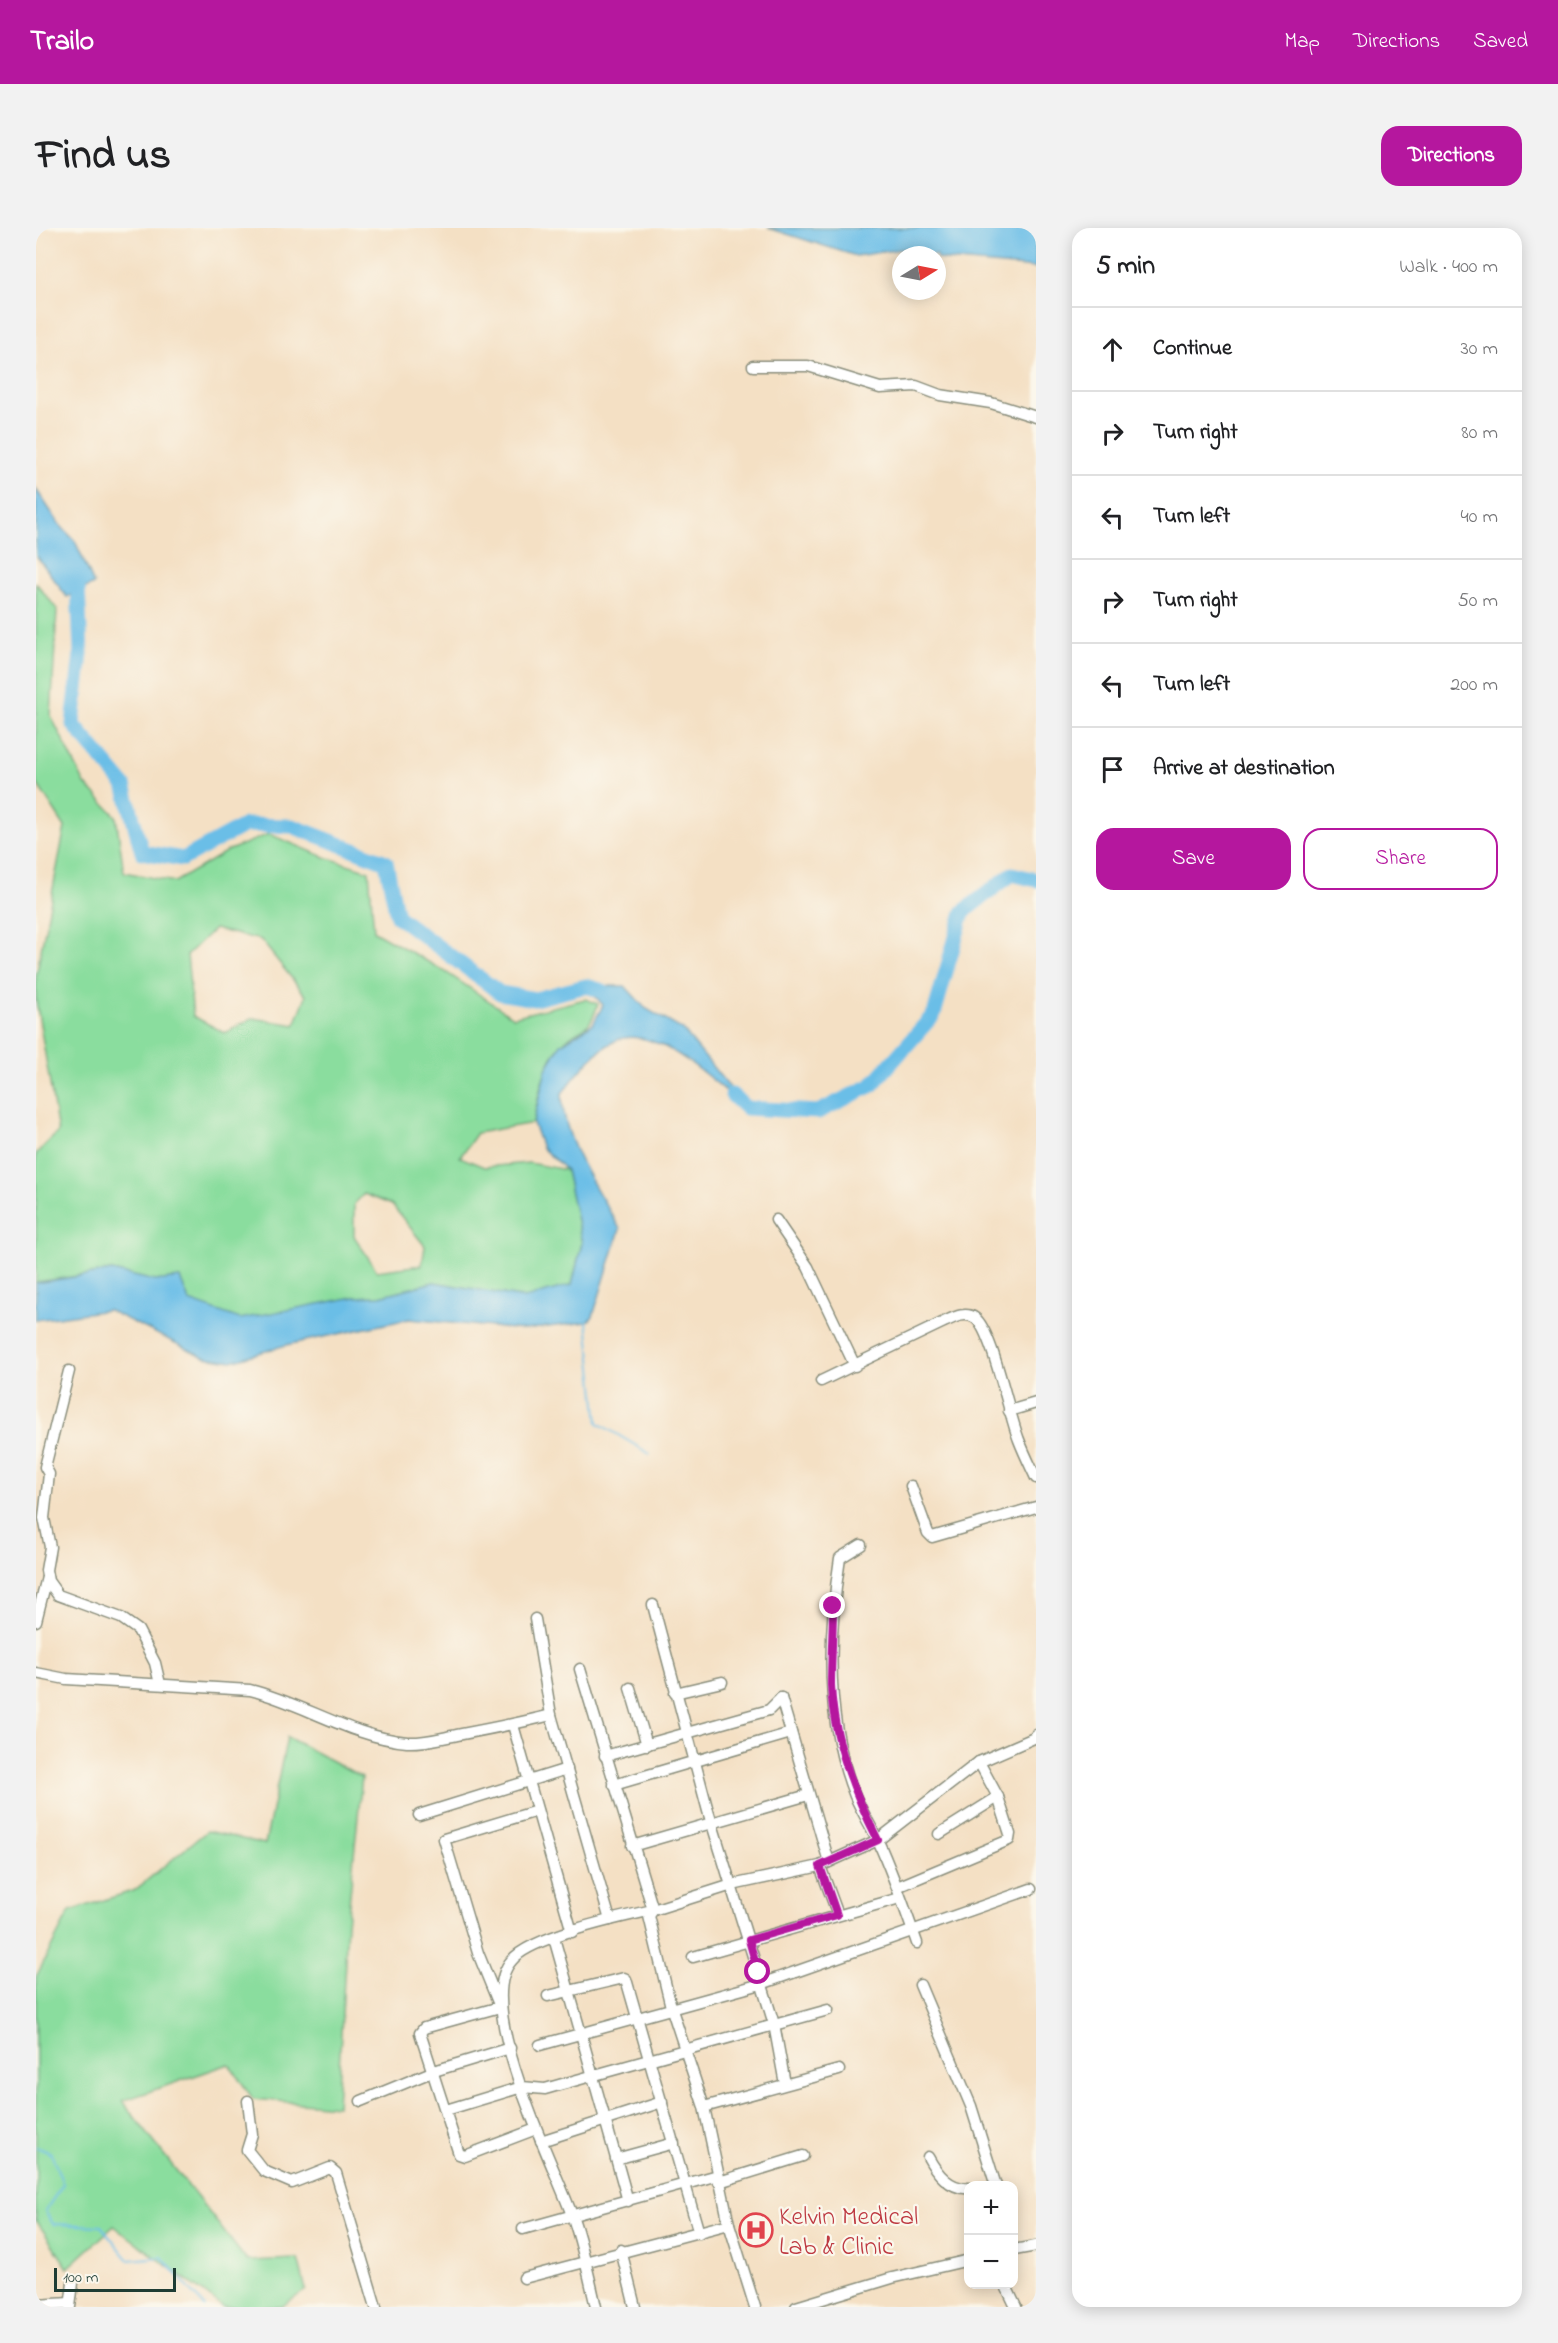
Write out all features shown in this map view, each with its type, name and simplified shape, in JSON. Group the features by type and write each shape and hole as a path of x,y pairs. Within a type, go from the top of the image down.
{"street":[{"path":"753,366 807,366 880,388 916,386 951,398 991,403 1036,417"},
{"path":"776,1220 808,1267 855,1366"},
{"path":"821,1381 957,1316 971,1316 977,1319 990,1346 1009,1411 1036,1478"},
{"path":"36,1621 47,1577 50,1547 44,1518 49,1474 41,1465 69,1371"},
{"path":"1009,1411 1036,1403"},
{"path":"912,1486 928,1533 932,1537 1036,1507"},
{"path":"861,1545 840,1558 833,1606 831,1687 841,1741 855,1796 878,1840 917,1943"},
{"path":"47,1577 58,1595 121,1618 138,1630 155,1663 160,1684"},
{"path":"653,1605 686,1734 774,2024 785,2084"},
{"path":"535,1618 552,1715 610,1920"},
{"path":"580,1669 653,1910"},
{"path":"36,1674 66,1679 250,1690 279,1698 354,1728 406,1742 423,1742 552,1715"},
{"path":"675,1693 722,1682"},
{"path":"630,1688 647,1745"},
{"path":"605,1756 769,1710 781,1698 808,1795 837,1915"},
{"path":"513,1725 572,1932"},
{"path":"614,1785 791,1733"},
{"path":"500,2007 502,1981 511,1960 524,1950 610,1920 653,1910 732,1885 825,1864 878,1840 979,1762 1035,1737"},
{"path":"693,1957 837,1915 898,1892 1009,1840 1010,1834 998,1797 979,1762"},
{"path":"419,1815 567,1769"},
{"path":"632,1846 808,1795"},
{"path":"939,1834 998,1797"},
{"path":"537,1811 444,1839 478,1953 500,2007 510,2048 536,2129 573,2217 596,2307"},
{"path":"540,2045 761,1984 1031,1889"},
{"path":"653,1910 649,1916 649,1925 671,2007 704,2107 729,2224 755,2307"},
{"path":"554,1938 628,2201"},
{"path":"548,1996 624,1977 650,2059 699,2233"},
{"path":"920,1985 971,2106 994,2181"},
{"path":"500,2007 421,2030 420,2033 459,2154 465,2156 536,2129"},
{"path":"446,2110 522,2087 544,2089 828,2010"},
{"path":"361,2101 434,2071 510,2048"},
{"path":"704,2107 839,2070"},
{"path":"248,2100 252,2134 247,2150 264,2171 292,2183 330,2168 336,2174 376,2307"},
{"path":"541,2140 662,2102"},
{"path":"616,2160 674,2143"},
{"path":"523,2229 686,2184 803,2156"},
{"path":"928,2157 950,2184 956,2188 964,2188"},
{"path":"524,2278 585,2259 729,2224"},
{"path":"1018,2249 1036,2246"},
{"path":"621,2250 635,2307"},
{"path":"796,2307 892,2278 964,2261"},
{"path":"36,2305 70,2305 73,2283"},
{"path":"1007,2289 1016,2307"}],"green space":[{"path":"36,583 57,609 51,716 85,784 116,816 124,872 175,882 227,851 269,834 322,856 369,871 374,931 444,971 513,1017 585,999 598,1004 591,1021 562,1044 550,1061 542,1081 533,1123 477,1133 460,1157 484,1167 529,1163 566,1170 582,1243 572,1285 525,1298 434,1282 380,1296 355,1297 240,1320 189,1301 180,1278 155,1281 112,1271 36,1282 36,1154 58,1132 36,1000 36,976 65,827 36,782","holes":["214,929 261,940 306,996 295,1025 253,1018 225,1033 193,1016 187,955","364,1194 392,1205 425,1246 422,1265 377,1271 354,1236 354,1204"]},
{"path":"287,1737 362,1777 347,1924 337,2106 253,2099 229,2064 122,2101 247,2261 298,2259 306,2290 281,2307 223,2307 114,2226 68,2268 36,2220 36,1977 70,1911 135,1890 207,1831 265,1844"}],"water":[{"path":"768,228 1036,228 1036,268 946,260 946,246 892,246 892,250 856,256"},
{"path":"36,489 60,525 75,541 94,584 67,597 36,555"},
{"path":"586,986 625,986 645,1008 683,1030 746,1108 684,1058 648,1040 630,1037 615,1041 600,1051 562,1093 568,1129 574,1146 620,1229 593,1316 587,1322 524,1330 409,1319 286,1345 232,1361 204,1357 108,1310 36,1320 36,1283 112,1271 155,1281 180,1278 189,1301 240,1319 355,1297 380,1296 434,1282 525,1298 572,1285 582,1243 566,1170 542,1148 533,1123 546,1069 561,1044 593,1024 603,1005"}],"waterway":[{"path":"69,574 78,585 81,654 73,724 124,785 142,852 183,859 245,825 292,826 386,862 397,916 500,993 535,999 586,986 603,991"},
{"path":"732,1095 746,1108 818,1112 872,1085 934,1014 963,912 1012,874 1036,880"},
{"path":"587,1322 598,1423 650,1454"},
{"path":"36,2147 51,2153 63,2184 45,2211 53,2224 101,2226 129,2260 162,2257 205,2307"}],"place":[{"name":"Kelvin Medical Lab & Clinic","path":"756,2230"}],"route":[{"path":"758,1972 749,1940 837,1915 820,1866 878,1840 855,1796 841,1741 831,1687 833,1606"}]}
